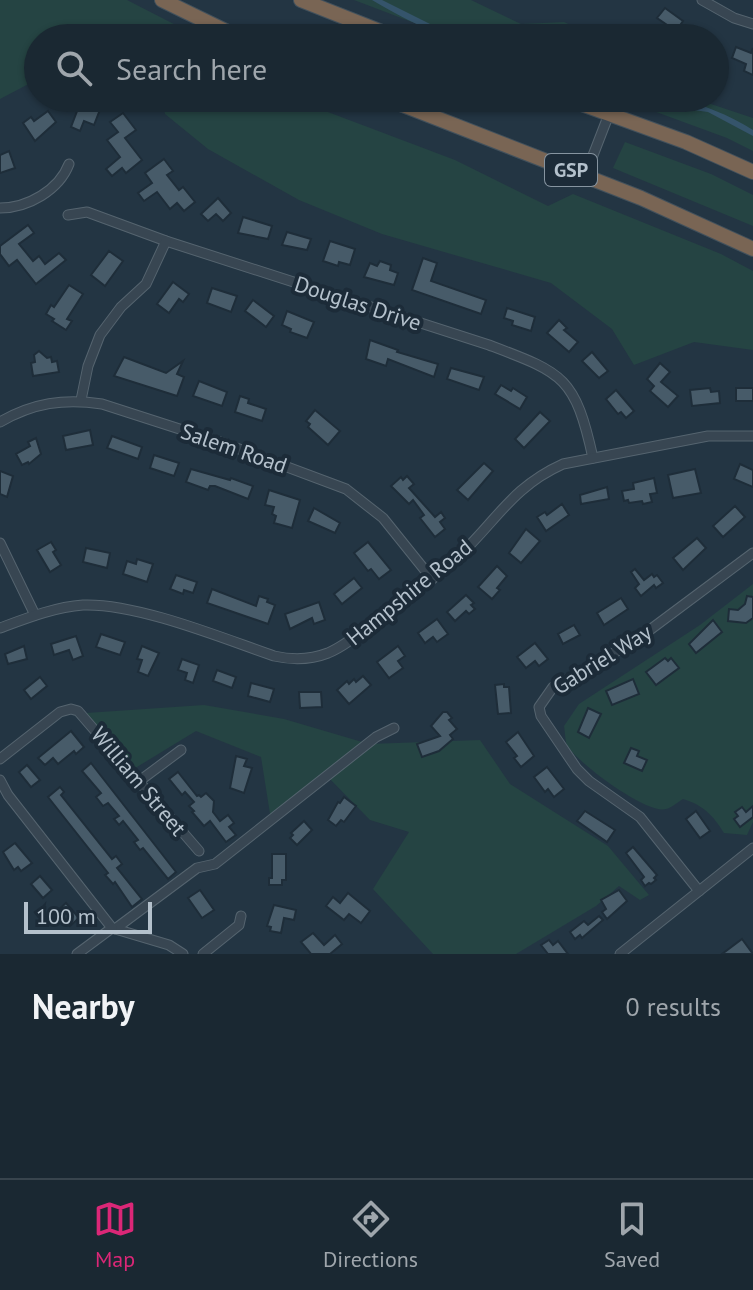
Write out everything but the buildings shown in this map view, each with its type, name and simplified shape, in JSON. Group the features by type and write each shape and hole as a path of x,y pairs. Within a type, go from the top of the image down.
{"highway":[{"path":"162,0 211,24"},
{"path":"301,0 362,24"},
{"name":"GSP","path":"421,112 585,176 753,249"},
{"path":"604,112 676,138 753,172"}],"street":[{"path":"702,0 734,18 753,24"},
{"path":"585,176 609,114"},
{"path":"0,208 17,206 41,196 58,183 69,164"},
{"name":"Douglas Drive","path":"68,215 87,212 540,364 558,376 574,396 588,433 593,458"},
{"path":"81,400 88,366 100,335 121,307 146,284 166,241"},
{"name":"Salem Road","path":"0,422 33,406 81,400 223,443 346,489 383,518 432,579"},
{"name":"Hampshire Road","path":"0,628 35,615 81,605 119,608 274,656 300,659 326,654 432,579 461,554 503,506 531,481 563,464 708,436 753,436"},
{"path":"0,543 35,615"},
{"name":"Gabriel Way","path":"699,891 640,817 577,769 541,716 539,707 553,687 635,641 753,553"},
{"name":"William Street","path":"0,759 60,712 71,709 83,714 199,851"},
{"path":"77,954 197,868 215,864 376,737 394,728"},
{"path":"138,782 181,750"},
{"path":"0,780 8,795 114,928 169,945 183,954"},
{"path":"620,954 753,848"},
{"path":"203,954 239,925 241,916"}],"green space":[{"path":"0,0 127,0 174,24 24,24 24,86 0,99"},
{"path":"354,0 471,0 521,24 417,24"},
{"path":"564,22 568,24 521,24"},
{"path":"729,110 753,118 753,151 656,112"},
{"path":"328,112 455,160 548,206 573,194 721,254 753,271 753,350 694,342 634,365 612,329 551,283 382,234 299,200 208,149 165,114"},
{"path":"625,142 711,174 753,195 753,226 613,168"},
{"path":"753,584 753,822 747,835 724,833 707,812 683,799 668,808 657,809 628,796 573,753 567,745 564,726 579,704 700,625"},
{"path":"204,705 284,719 369,744 480,740 510,784 608,846 649,895 640,900 619,886 596,906 516,954 433,954 373,889 409,832 370,820 326,775 271,820 261,757 196,731 132,770 86,713"}],"water":[{"path":"372,0 382,0 430,24 407,19"},
{"path":"708,112 718,112 744,125 753,130 753,136"}]}
